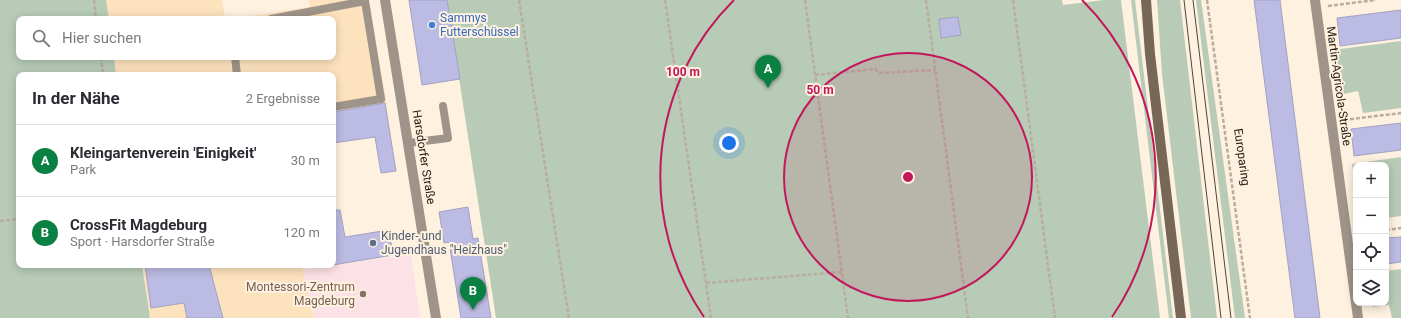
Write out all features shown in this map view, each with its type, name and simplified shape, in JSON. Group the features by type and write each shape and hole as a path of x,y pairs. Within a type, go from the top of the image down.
{"main road":[{"path":"1146,0 1150,54 1181,318"}],"street":[{"name":"Harsdorfer Straße","path":"386,0 436,318"},
{"name":"Martin-Agricola-Straße","path":"1315,4 1358,318"}],"lane":[{"path":"288,16 365,2 381,100 336,107"},
{"path":"235,60 237,72"},
{"path":"409,143 448,138 443,106"}],"path":[{"path":"94,0 96,16"},
{"path":"519,0 568,318"},
{"path":"665,0 711,318"},
{"path":"805,0 848,318"},
{"path":"926,0 968,318"},
{"path":"1013,0 1055,318"},
{"name":"Europaring","path":"1207,0 1250,318"},
{"path":"1315,4 1376,0"},
{"path":"101,60 103,72"},
{"path":"815,76 875,69 879,73 935,70"},
{"path":"1331,121 1401,112"},
{"path":"0,221 16,219"},
{"path":"1389,230 1401,228"},
{"path":"706,283 842,272"}],"shaded area":[{"path":"106,0 222,0 225,16 109,16"},
{"path":"309,0 369,0 386,100 390,135 336,143 336,72 116,72 114,60 336,60 336,16 252,16 310,7"},
{"name":"Montessori-Zentrum Magdeburg","path":"411,254 420,318 314,318 303,270 336,268 336,265"},
{"path":"142,268 303,268 314,318 150,318"}],"green space":[{"path":"0,0 106,0 109,16 16,16 16,60 114,60 116,72 16,72 16,268 142,268 150,318 0,318"},
{"path":"447,0 1062,0 1063,5 1104,0 1121,0 1160,318 496,318"},
{"path":"1131,0 1135,0 1173,318 1169,318"},
{"path":"1157,0 1180,0 1217,318 1191,318 1162,74"},
{"path":"1196,0 1201,0 1245,318 1235,318"},
{"path":"1401,41 1401,108 1363,113 1358,91 1339,95 1333,50"},
{"path":"1401,157 1401,216 1389,218 1389,162 1366,162"},
{"path":"1401,269 1401,318 1392,318 1389,305 1389,271"}],"building":[{"name":"Sammys Futterschüssel","path":"409,0 447,0 460,79 422,85"},
{"path":"1254,0 1280,0 1320,318 1295,318"},
{"path":"1401,10 1401,38 1340,46 1337,18"},
{"path":"958,17 961,35 941,38 939,19"},
{"path":"385,103 396,171 381,173 375,137 336,143 336,111"},
{"path":"1401,123 1401,150 1354,156 1351,129"},
{"path":"468,207 473,239 478,238 491,318 461,318 449,242 444,243 439,212"},
{"path":"336,210 340,210 345,237 389,230 393,255 336,264"},
{"path":"1401,237 1401,262 1389,264 1389,238"},
{"path":"145,268 210,268 223,318 187,318 184,303 151,308"}],"tram line":[{"path":"1184,0 1221,318"},
{"path":"1193,0 1231,318"}],"place":[{"name":"Sammys Futterschüssel","path":"432,25"},
{"name":"Kleingartenverein 'Einigkeit'","path":"768,88"},
{"name":"Kinder- und Jugendhaus \"Heizhaus\"","path":"373,243"},
{"name":"Montessori-Zentrum Magdeburg","path":"363,294"},
{"name":"CrossFit Magdeburg","path":"473,310"}]}
